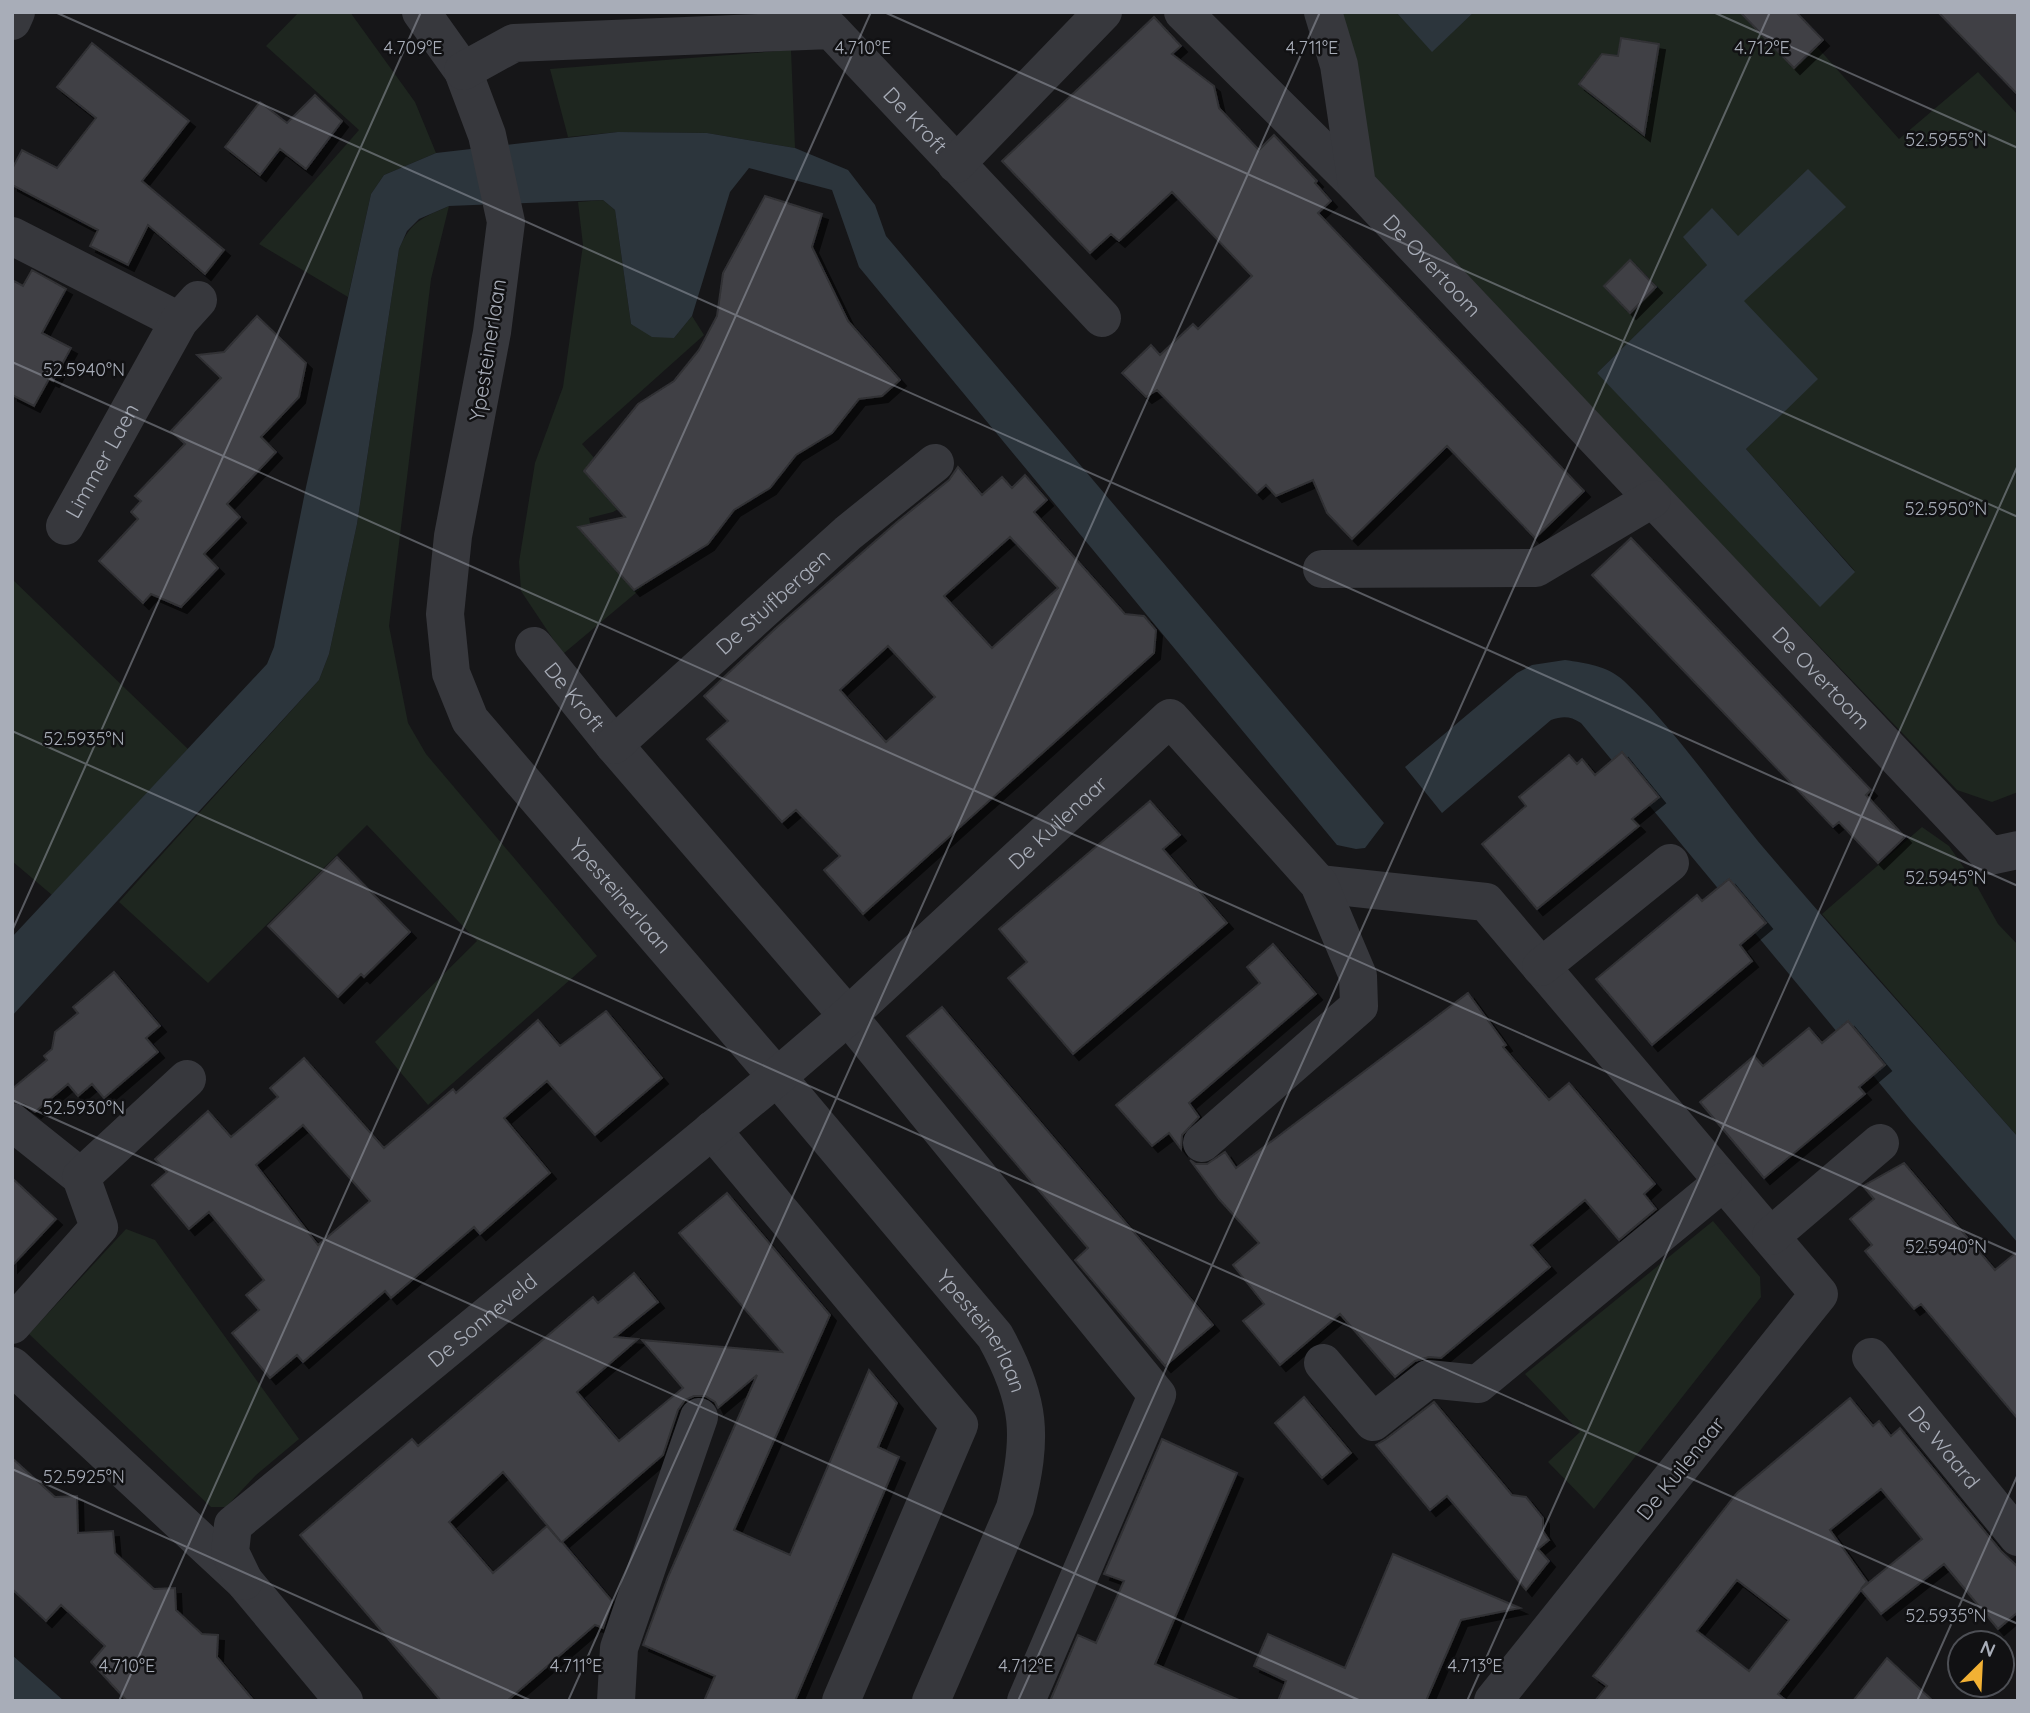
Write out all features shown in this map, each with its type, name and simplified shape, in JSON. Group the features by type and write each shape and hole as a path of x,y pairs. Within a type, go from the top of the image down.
{"street":[{"path":"12,21 16,12"},
{"name":"Ypesteinerlaan","path":"421,12 463,71 486,135 506,222 492,332 453,536 445,614 450,673 470,720 995,1336 1013,1369 1024,1402 1025,1452 1015,1508 931,1701"},
{"path":"956,164 1103,12"},
{"name":"De Overtoom","path":"1183,12 1357,185 1652,499 2004,853"},
{"path":"1323,12 1339,65 1357,185"},
{"name":"De Kroft","path":"463,71 514,43 772,22 831,30 1102,317"},
{"name":"Limmer Laen","path":"12,236 188,311 65,526"},
{"name":"De Stuifbergen","path":"614,745 848,533 935,463"},
{"path":"1322,569 1536,568 1652,499"},
{"name":"De Kroft","path":"534,646 614,745"},
{"name":"De Kuilenaar","path":"777,1077 848,1016 1170,718 1319,884 1358,976 1359,1006 1202,1143"},
{"path":"614,745 848,1016 1157,1395 1026,1701"},
{"path":"1541,967 1670,863"},
{"name":"De Kuilenaar","path":"1319,884 1486,902 1819,1294 1493,1701"},
{"name":"De Sonneveld","path":"244,1581 230,1552 233,1525 777,1077"},
{"path":"80,1177 187,1079"},
{"path":"12,1122 80,1177 99,1227 12,1325"},
{"path":"712,1130 959,1425 841,1701"},
{"path":"1771,1236 1880,1143"},
{"path":"1323,1363 1373,1422 1428,1379 1478,1384 1723,1181"},
{"name":"De Waard","path":"1871,1357 2018,1537"},
{"name":"De Sonneveld","path":"12,1366 244,1581 344,1701"},
{"path":"616,1701 619,1648 699,1417"}],"shaded area":[{"path":"299,12 350,12 415,102 436,153 384,175 371,194 348,297 259,244 359,130 266,46"},
{"path":"1339,12 1396,12 1432,51 1474,12 1786,12 1899,139 1978,72 2018,115 2018,792 1992,802 1957,790 1400,210 1365,168","holes":["1707,265 1817,379 1746,449 1855,571 1597,373"]},
{"path":"1396,12 1474,12 1432,52"},
{"path":"791,50 795,148 707,133 618,132 568,137 550,69"},
{"path":"618,132 707,133 795,148 848,170 875,205 886,236 1384,823 1365,848 1337,845 859,267 832,190 749,168 730,192 692,316 674,338 652,337 631,324 615,210 603,200 449,206 419,219 407,231 399,249 357,524 329,654 319,680 12,1016 12,937 267,664 274,647 306,487 371,194 384,175 436,153"},
{"path":"1808,169 1846,207 1744,301 1818,379 1746,449 1855,572 1820,607 1597,373 1707,265 1683,237 1712,208 1738,236"},
{"path":"603,200 615,210 631,324 674,338 692,316 704,335 582,444 632,501 613,512 589,518 595,546 604,544 643,587 563,654 521,591 519,562 535,463 563,387 583,245 578,202"},
{"path":"449,206 431,279 389,626 408,723 426,754 597,956 428,1105 375,1042 477,941 367,825 208,983 119,902 319,680 329,654 357,524 399,249 413,226"},
{"path":"12,579 188,749 52,895 12,861"},
{"path":"1565,660 1589,664 1611,672 1643,700 1768,853 2018,1137 2018,1243 1910,1120 1581,723 1566,717 1551,720 1442,813 1405,767 1517,673 1532,665"},
{"path":"1922,827 1949,846 1978,888 1998,924 2018,945 2018,1137 1822,914"},
{"path":"1713,1221 1760,1277 1761,1297 1594,1509 1548,1462 1580,1432 1525,1374"},
{"path":"126,1229 155,1240 299,1439 256,1475 226,1507 211,1507 29,1334"},
{"path":"12,1655 64,1701 12,1701"}],"building":[{"path":"1740,12 1796,12 1823,40 1794,68"},
{"path":"1938,12 2018,12 2018,95"},
{"path":"1154,17 1181,46 1172,54 1214,86 1219,108 1259,150 1274,135 1317,181 1315,183 1331,201 1318,213 1584,491 1535,538 1447,446 1352,539 1327,513 1313,480 1276,496 1266,485 1257,493 1157,390 1146,397 1122,373 1151,345 1160,355 1193,324 1198,329 1252,276 1172,192 1119,241 1111,234 1090,253 1002,161"},
{"path":"1621,38 1659,44 1644,135 1579,84 1602,54 1618,56"},
{"path":"92,43 189,121 142,181 224,250 205,274 148,225 128,265 90,246 98,230 12,185 12,169 22,150 57,168 96,118 57,87"},
{"path":"315,95 342,121 306,169 280,149 260,175 225,147 260,102 287,123"},
{"path":"765,196 822,214 812,247 848,321 900,380 882,396 859,399 832,433 796,455 770,488 734,510 708,544 634,590 578,527 625,517 584,471 638,404 674,381 699,350 717,316 723,273"},
{"path":"1630,260 1656,287 1630,313 1604,286"},
{"path":"32,270 66,289 42,333 71,348 53,381 49,379 34,406 12,395 12,280 23,286"},
{"path":"257,316 306,363 299,397 261,437 276,452 227,504 240,517 204,554 218,568 181,607 151,594 143,603 99,561 138,519 131,512 141,501 135,496 185,444 171,431 221,378 197,355 224,352"},
{"path":"958,467 982,495 1002,477 1012,488 1025,475 1047,500 1034,512 1125,614 1144,616 1156,630 1154,653 863,914 824,870 840,856 796,810 782,822 707,739 728,721 704,696 776,628 949,480","holes":["1010,537 1058,588 992,648 944,596","888,646 935,697 886,742 840,690"]},
{"path":"1631,538 1871,790 1866,795 1905,837 1878,863 1839,822 1833,827 1592,575"},
{"path":"1622,752 1659,797 1632,819 1639,826 1537,909 1482,844 1526,806 1519,797 1569,755 1577,764 1582,759 1595,775"},
{"path":"1150,801 1180,835 1163,849 1227,923 1073,1054 1008,978 1027,962 999,929"},
{"path":"337,857 410,932 364,977 361,974 338,997 268,926"},
{"path":"1729,879 1766,923 1740,945 1752,961 1652,1045 1596,979 1697,895 1702,901"},
{"path":"1273,944 1316,994 1189,1103 1199,1117 1182,1135 1181,1149 1169,1133 1152,1146 1116,1105 1260,983 1247,967"},
{"path":"114,972 160,1026 146,1038 158,1052 104,1098 92,1084 78,1096 68,1084 35,1112 12,1101 12,1089 47,1060 44,1056 52,1049 55,1032 78,1013 73,1007"},
{"path":"1468,993 1506,1045 1503,1047 1549,1100 1569,1083 1655,1184 1644,1194 1656,1209 1619,1240 1585,1200 1531,1245 1550,1267 1441,1358 1429,1357 1415,1361 1395,1377 1340,1314 1280,1365 1243,1321 1264,1304 1233,1265 1259,1243 1219,1199 1190,1160 1196,1164 1207,1164 1225,1152 1236,1168"},
{"path":"942,1007 1213,1325 1165,1366 1075,1260 1088,1248 907,1036"},
{"path":"606,1011 662,1078 595,1135 547,1081 504,1118 550,1173 480,1234 474,1227 391,1298 385,1291 303,1362 297,1355 270,1378 232,1333 259,1310 246,1295 264,1280 209,1212 189,1229 152,1185 167,1172 155,1159 208,1111 231,1137 278,1097 270,1088 304,1058 384,1148 453,1089 456,1093 538,1020 560,1046","holes":["303,1125 370,1201 318,1245 256,1165"]},
{"path":"1848,1021 1885,1065 1859,1087 1865,1094 1764,1178 1700,1102 1754,1056 1763,1066 1809,1028 1822,1043"},
{"path":"1904,1163 1995,1270 2018,1251 2018,1419 1921,1304 1914,1309 1885,1275 1865,1251 1872,1245 1850,1219 1874,1199 1863,1186"},
{"path":"12,1178 56,1219 12,1266"},
{"path":"727,1193 830,1315 734,1530 790,1555 869,1370 897,1403 878,1447 899,1457 795,1701 704,1701 715,1676 643,1645 668,1577 757,1375 718,1408 715,1402 705,1396 694,1396 685,1400 678,1410 663,1455 562,1542 612,1601 603,1628 595,1625 507,1701 441,1701 300,1535 412,1439 418,1446 593,1297 598,1303 634,1273 658,1302 615,1337 638,1339 577,1392 619,1441 683,1388 642,1340 782,1352 679,1233","holes":["503,1472 561,1542 547,1526 493,1573 449,1522"]},
{"path":"1304,1397 1351,1453 1322,1478 1275,1423"},
{"path":"1850,1398 1873,1426 1879,1421 1891,1436 1900,1428 2001,1551 2018,1567 2018,1612 1998,1629 1944,1564 1881,1614 1861,1590 1778,1694 1787,1701 1595,1701 1607,1686 1593,1676 1737,1493","holes":["1881,1489 1922,1539 1861,1589 1867,1582 1830,1530","1737,1580 1789,1620 1749,1671 1697,1631"]},
{"path":"1434,1402 1512,1495 1526,1497 1543,1518 1543,1531 1549,1540 1538,1549 1549,1561 1526,1590 1447,1496 1430,1510 1376,1445"},
{"path":"1162,1439 1237,1473 1155,1664 1241,1701 1050,1701 1078,1635 1096,1643 1124,1581 1104,1574"},
{"path":"12,1458 55,1497 77,1496 78,1533 113,1531 115,1553 154,1589 175,1588 176,1610 202,1634 218,1635 217,1657 254,1701 127,1701 91,1662 105,1646 61,1605 46,1621 12,1589"},
{"path":"1393,1554 1520,1608 1461,1620 1426,1701 1278,1701 1286,1681 1254,1666 1268,1634 1345,1668"},
{"path":"1887,1658 1933,1701 1853,1701"}]}
